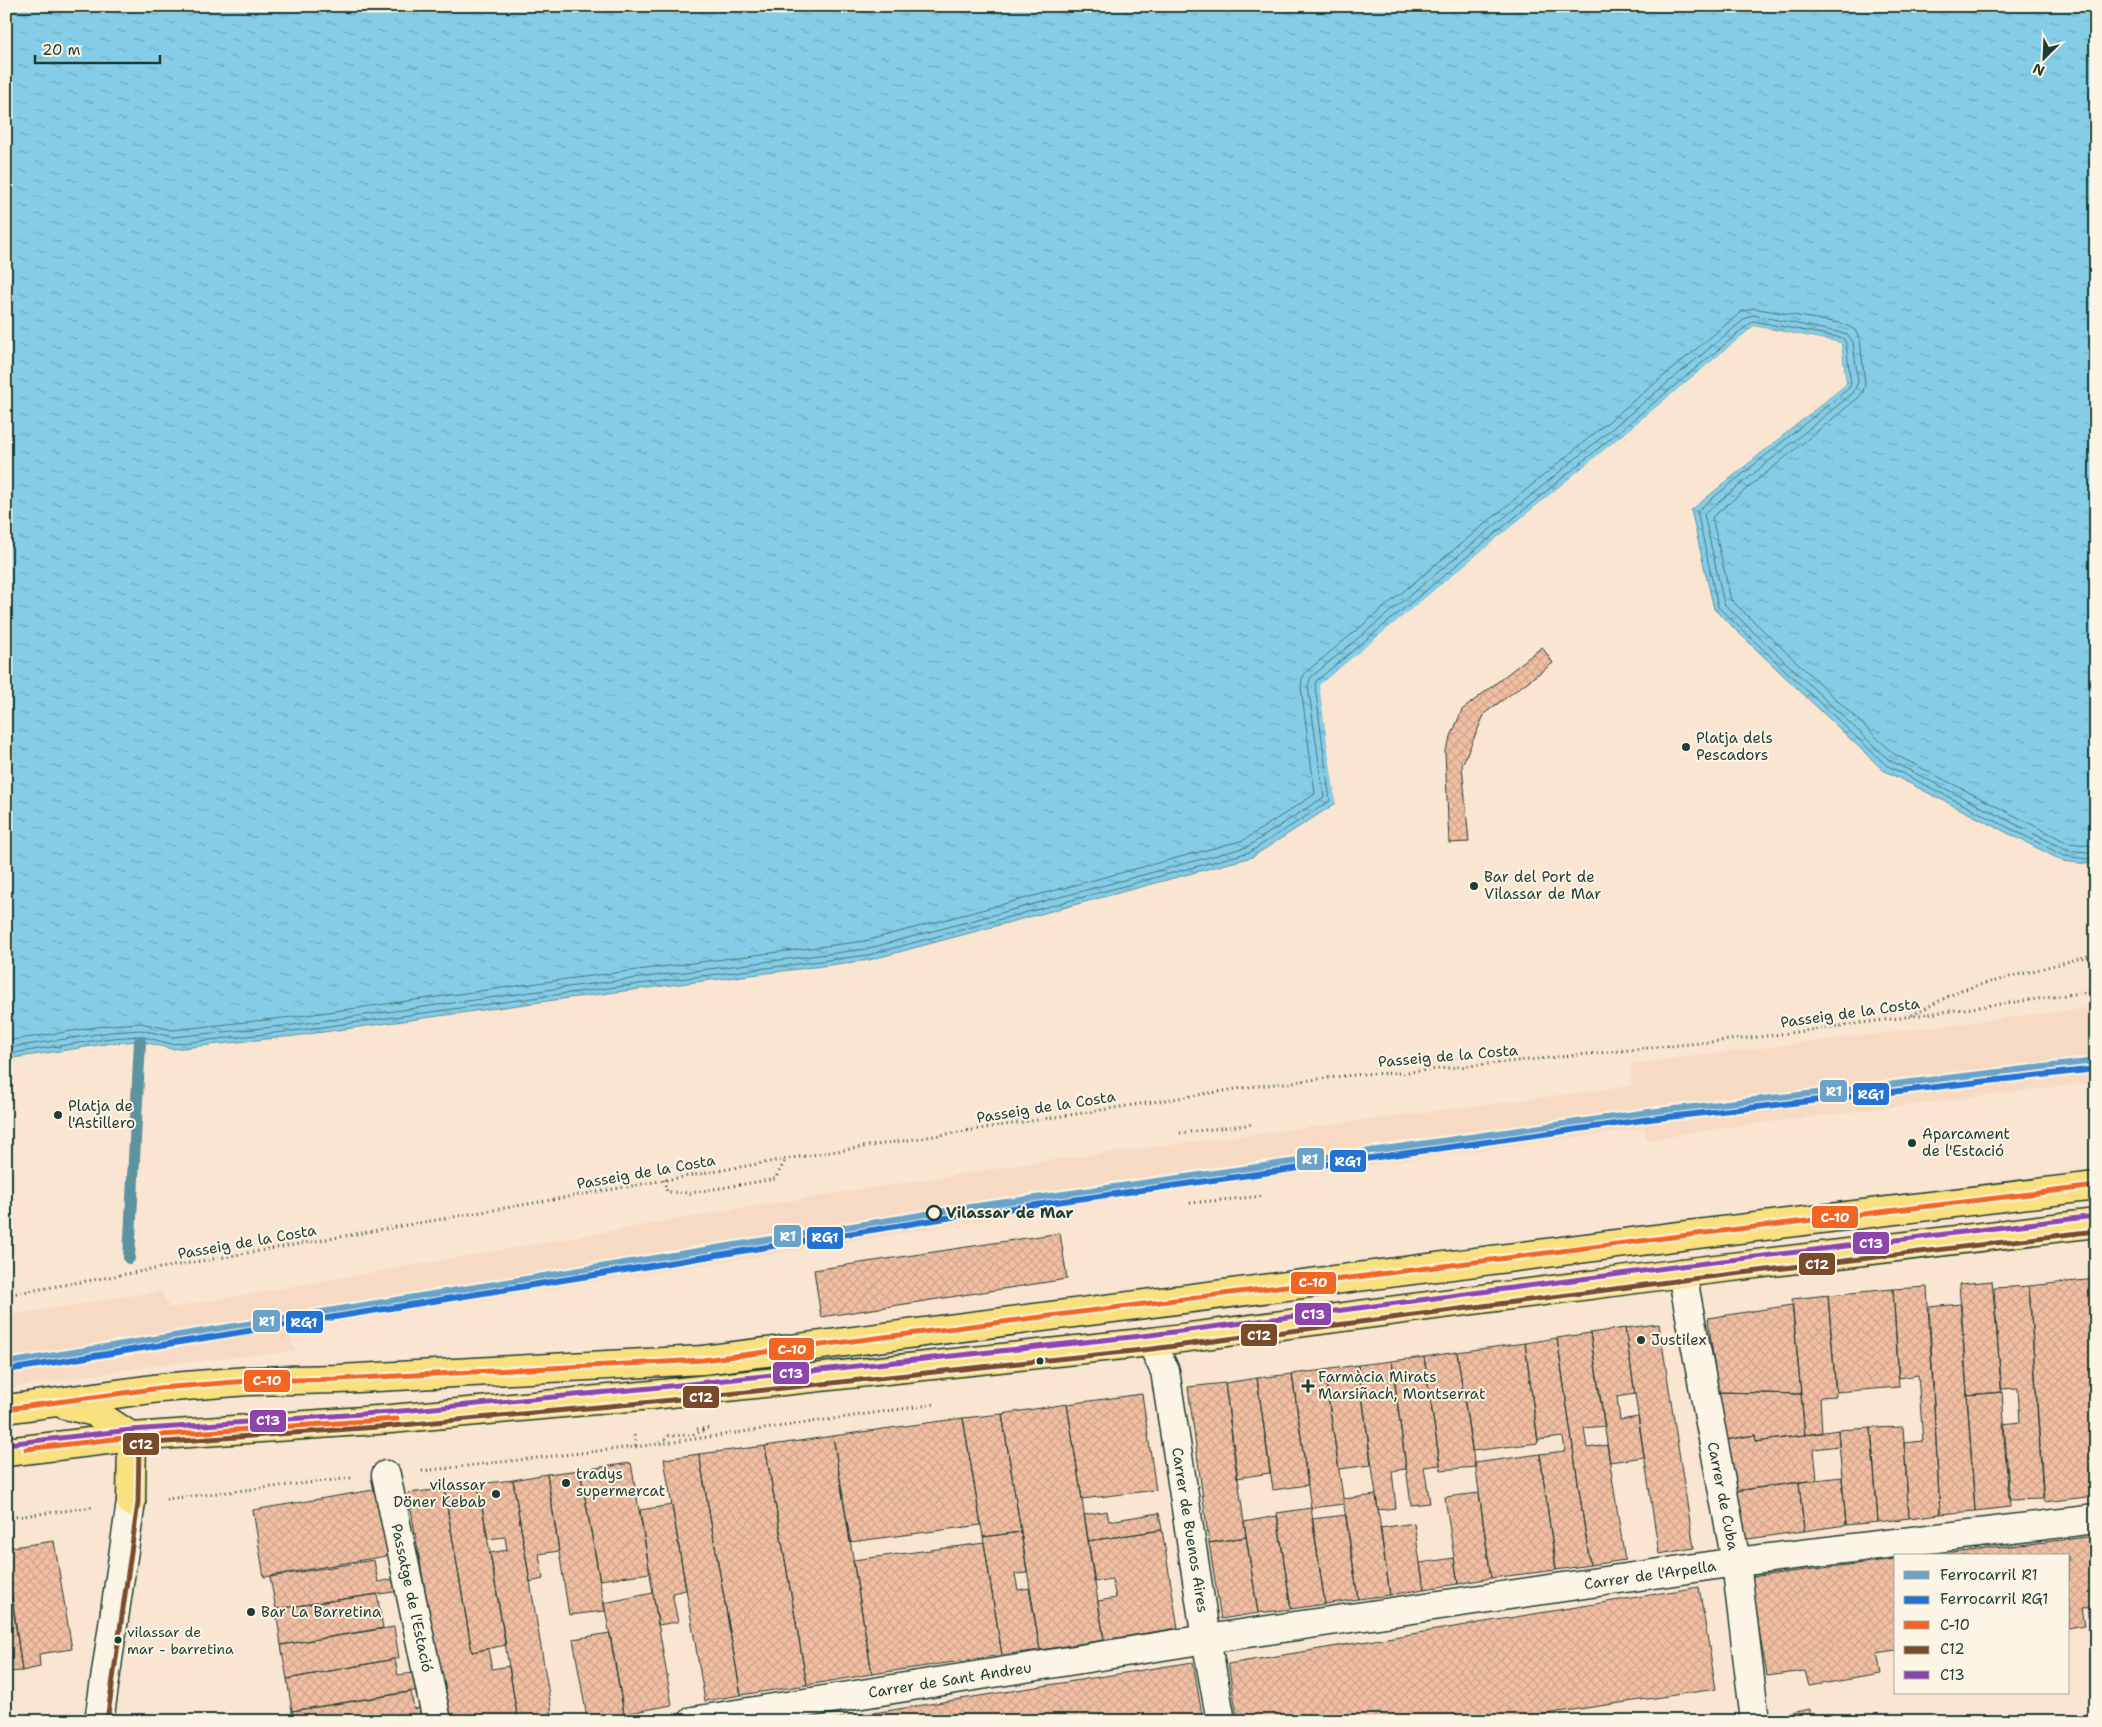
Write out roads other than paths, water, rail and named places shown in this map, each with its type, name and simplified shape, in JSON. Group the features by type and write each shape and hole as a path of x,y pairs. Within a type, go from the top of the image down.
{"main road":[{"path":"6,1409 160,1388 238,1382 339,1379 703,1360 1108,1308 1146,1305 1672,1236 2096,1186"},
{"path":"6,1452 132,1437 392,1419 614,1399 1151,1342 1682,1273 2096,1223"},
{"path":"49,1403 94,1412 132,1437"},
{"path":"131,1502 132,1437"}],"street":[{"name":"Carrer de Cuba","path":"1682,1273 1736,1562 1755,1721"},
{"name":"Carrer de Buenos Aires","path":"1151,1342 1165,1370 1206,1639 1221,1721"},
{"name":"Passatge de l'Estació","path":"386,1475 437,1721"},
{"path":"99,1721 131,1502"},
{"name":"Carrer de l'Arpella","path":"1206,1639 1736,1562 2096,1519"},
{"name":"Carrer de Sant Andreu","path":"693,1721 1206,1639"}],"water":[{"path":"6,6 2096,6 2096,865 2063,861 1883,770 1714,609 1691,510 1846,384 1841,343 1754,326 1320,685 1336,803 1252,857 869,960 569,998 294,1036 172,1049 140,1041 112,1043 6,1059"}],"waterway":[{"path":"129,1258 140,1041"}],"rail line":[{"name":"R1","path":"6,1363 970,1207 1649,1112 2096,1061"},
{"name":"RG1","path":"7,1370 971,1214 1650,1119 2096,1069"}],"place":[{"name":"Platja dels Pescadors","path":"1686,747"},
{"name":"Bar del Port de Vilassar de Mar","path":"1474,886"},
{"name":"Platja de l'Astillero","path":"58,1115"},
{"name":"Aparcament de l'Estació","path":"1912,1143"},
{"name":"Vilassar de Mar","path":"934,1213"},
{"name":"Justilex","path":"1641,1340"},
{"name":"Farmàcia Mirats Marsiñach, Montserrat","path":"1308,1386"},
{"name":"tradys supermercat","path":"566,1483"},
{"name":"vilassar Döner Kebab","path":"496,1494"},
{"name":"Bar La Barretina","path":"251,1612"},
{"name":"vilassar de mar - barretina","path":"118,1640"}]}
